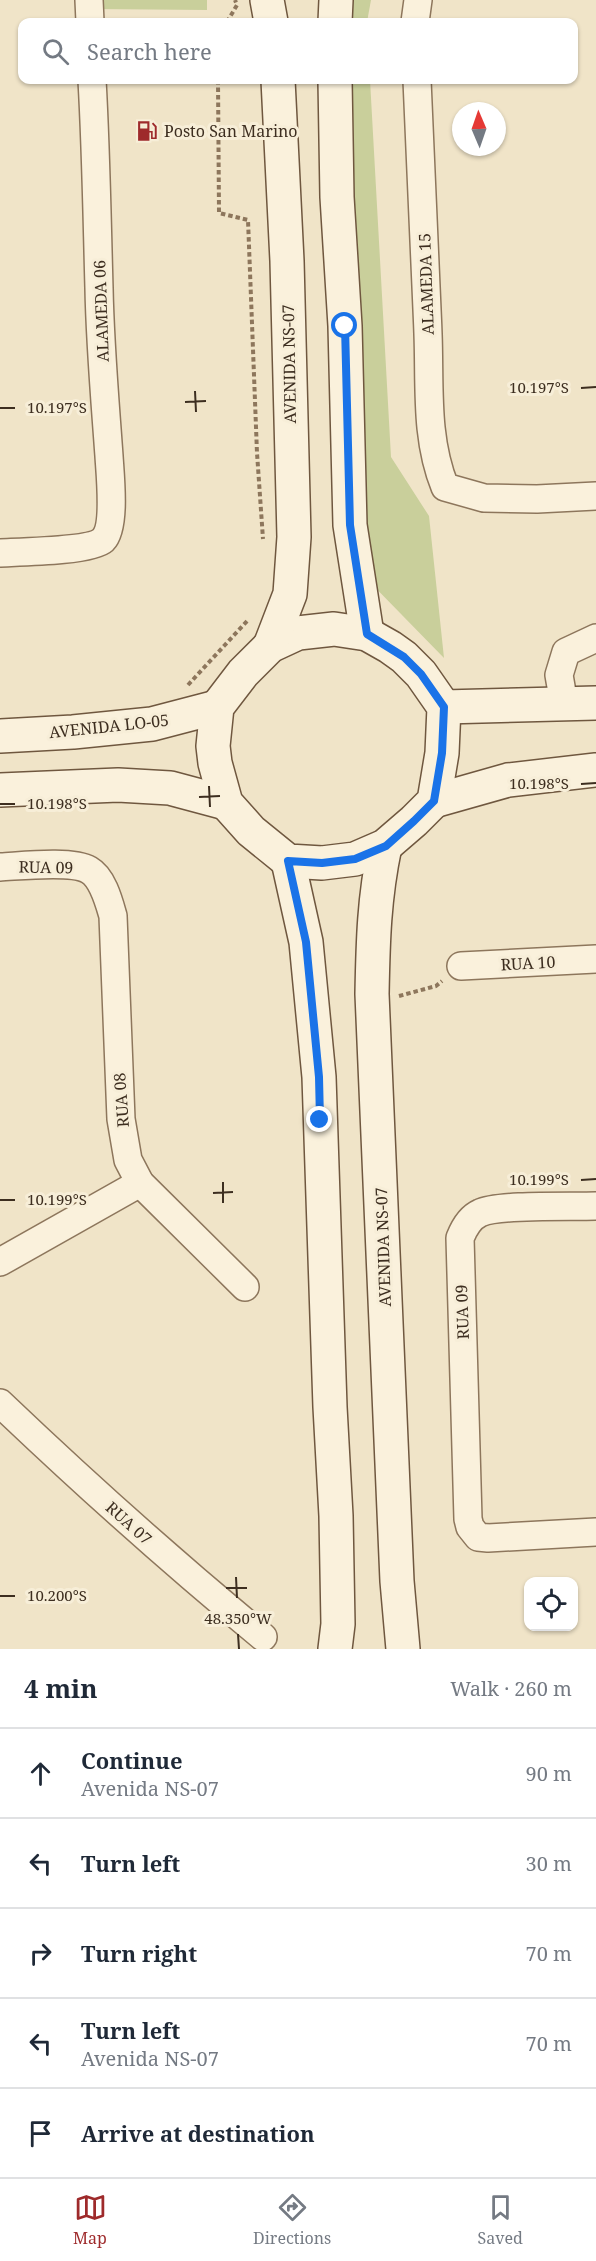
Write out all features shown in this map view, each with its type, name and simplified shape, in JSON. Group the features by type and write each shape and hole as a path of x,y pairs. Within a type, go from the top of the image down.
{"street":[{"path":"89,0 90,18"},
{"path":"267,0 270,18"},
{"path":"335,18 336,0"},
{"path":"416,18 418,0"},
{"name":"ALAMEDA 06","path":"0,553 93,545 102,541 109,530 110,486 99,290 97,165 92,84"},
{"name":"AVENIDA NS-07","path":"270,646 290,594 294,537 287,261 278,84"},
{"path":"335,84 337,197 346,338 350,525 367,634"},
{"name":"ALAMEDA 15","path":"417,84 429,337 430,419 438,470 445,487 484,498 537,499 596,496"},
{"path":"434,801 442,753 444,707 421,674 404,657 367,634 334,629 298,633 270,646 243,673 217,707 213,746 215,763 226,803 251,831 288,861 322,863 355,859 386,846 434,801 508,780 596,770"},
{"path":"580,704 559,675 566,652 596,638"},
{"path":"444,707 580,704"},
{"name":"AVENIDA LO-05","path":"0,736 152,724 217,707"},
{"path":"0,790 118,785 170,788 226,803"},
{"name":"AVENIDA NS-07","path":"386,846 376,888 372,994 397,1581 402,1649"},
{"path":"288,861 306,942 319,1077 336,1516 338,1624 335,1649"},
{"name":"RUA 09","path":"0,867 74,866 90,871"},
{"name":"RUA 08","path":"90,871 101,884 112,916 121,1119 126,1153 140,1183 245,1287"},
{"name":"RUA 10","path":"461,966 596,959"},
{"path":"0,1262 140,1183"},
{"name":"RUA 09","path":"596,1206 501,1208 480,1213 470,1221 460,1238 468,1519 474,1533 478,1537 498,1538 596,1532"},
{"name":"RUA 07","path":"0,1403 108,1505 263,1637"}],"path":[{"path":"229,18 237,5 235,0"},
{"path":"218,84 219,213 248,220 257,441 264,540"},
{"path":"183,690 246,623 252,613"},
{"path":"372,994 387,997 409,995 436,986 461,966"}],"green space":[{"path":"90,0 207,0 207,10 91,9"},
{"path":"328,0 371,0 368,18 328,18"},
{"path":"329,84 370,84 391,457 429,516 444,658 359,571"}],"place":[{"name":"Posto San Marino","path":"147,131"}],"route":[{"path":"320,1120 319,1077 306,942 288,861 322,863 355,859 386,846 414,821 434,801 442,753 444,707 421,674 404,657 367,634 350,525 345,326"}]}
